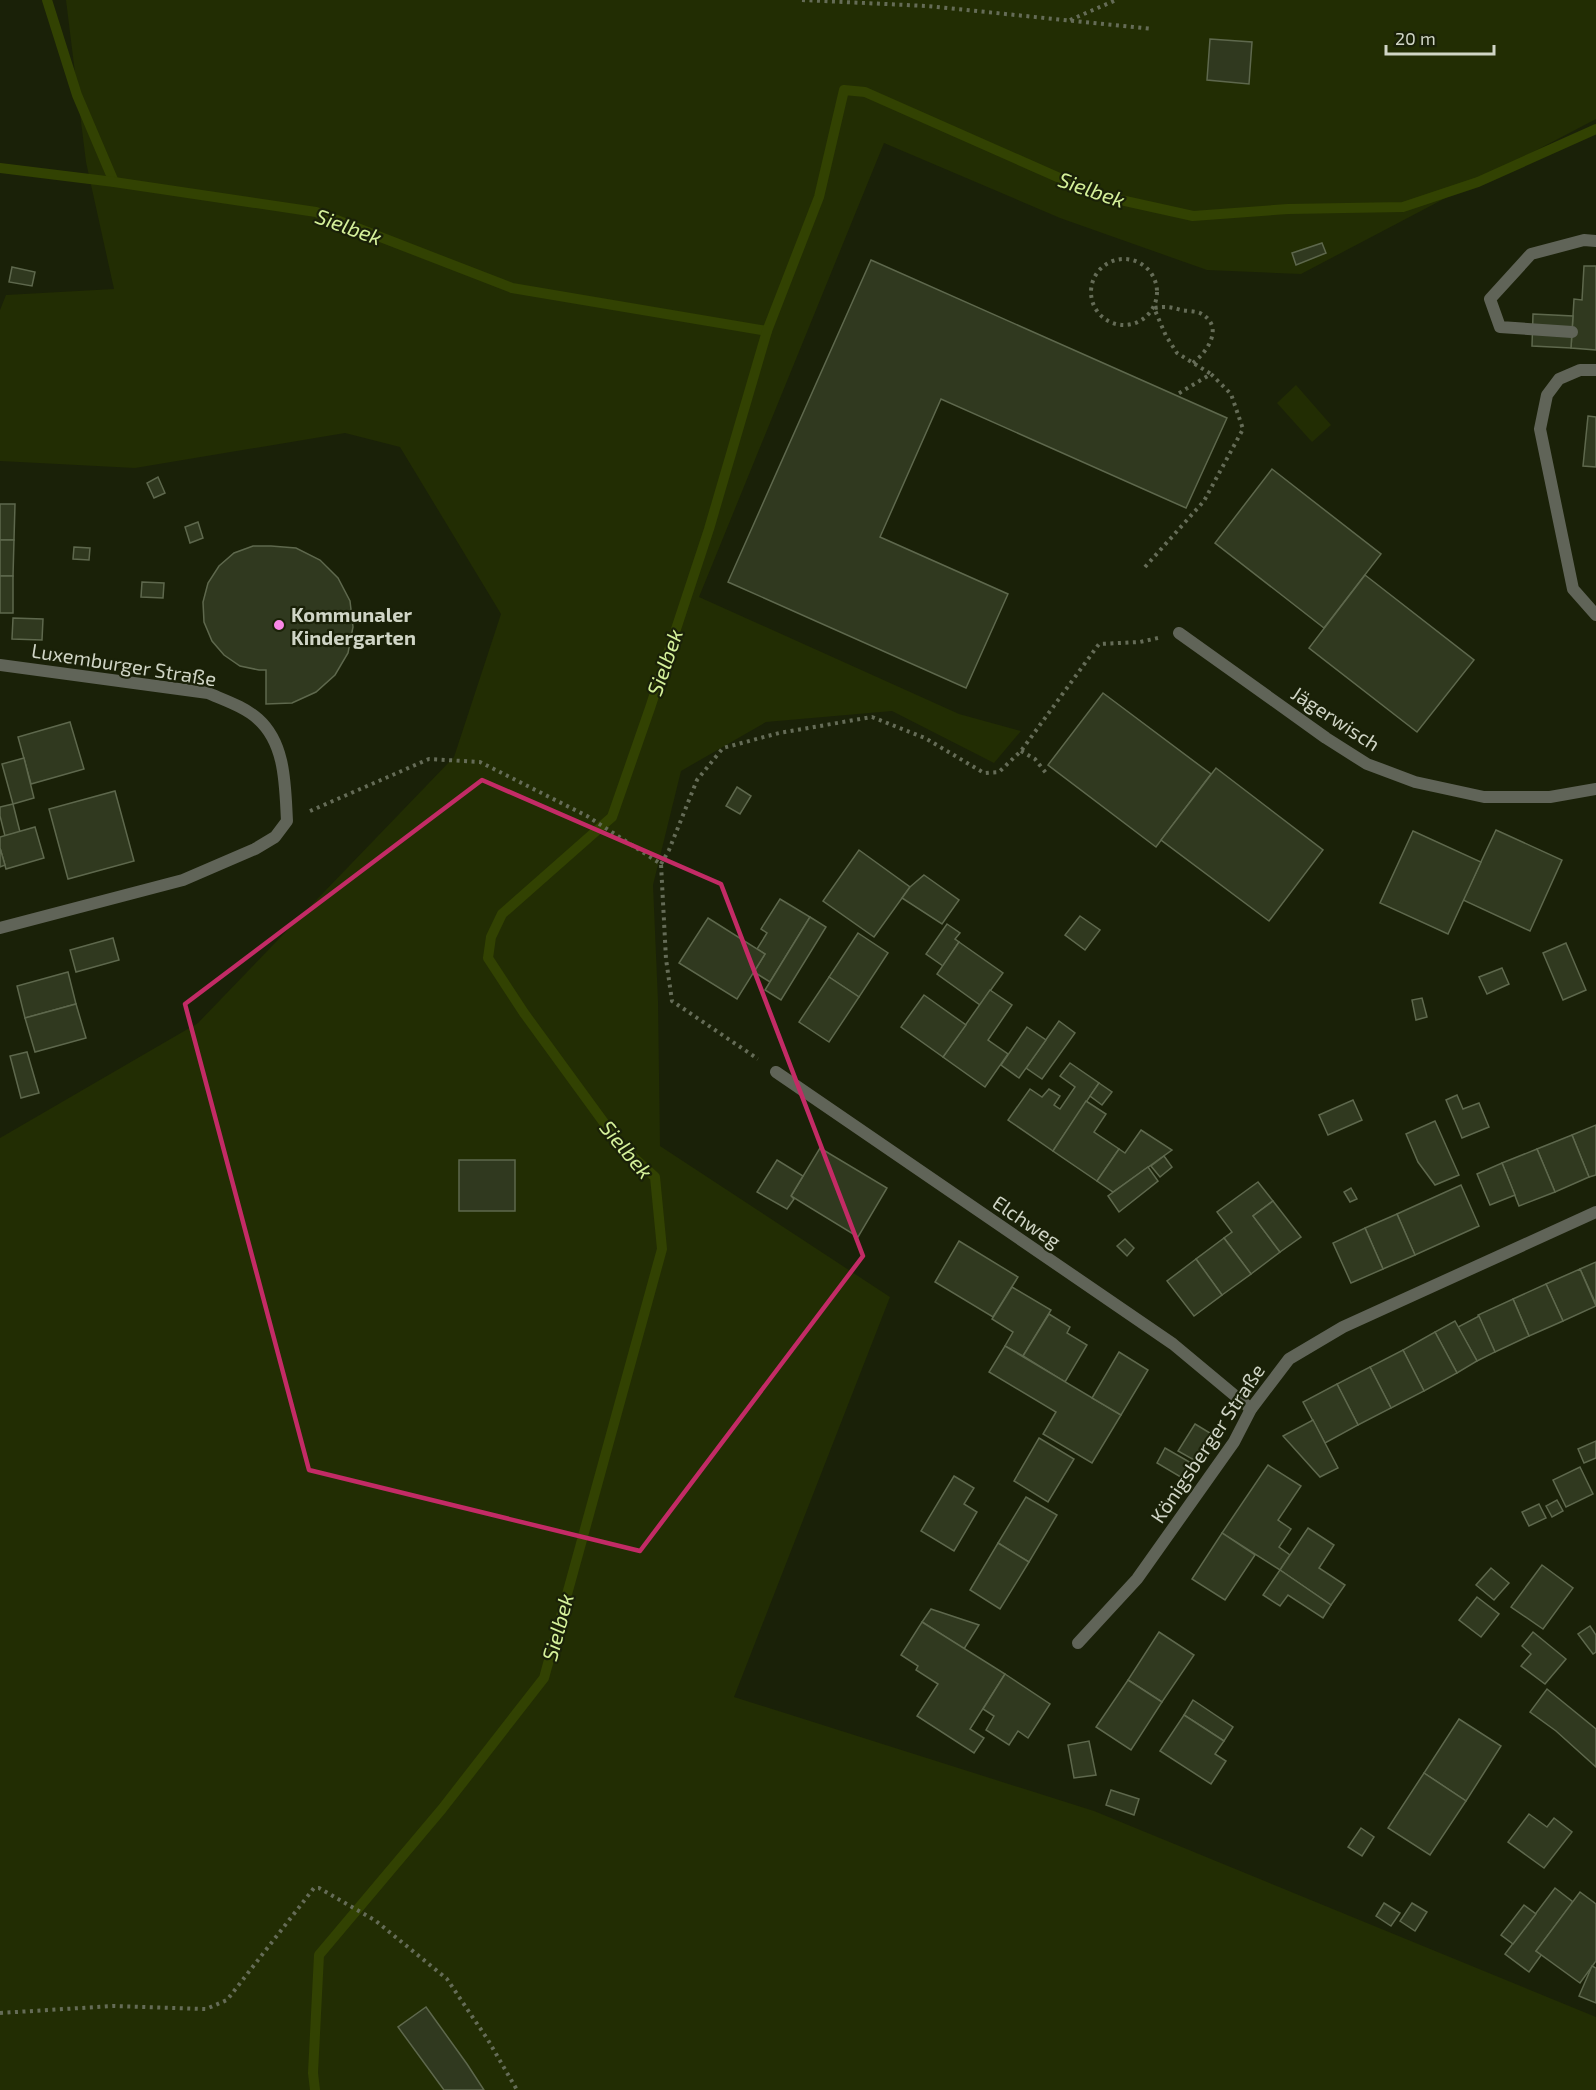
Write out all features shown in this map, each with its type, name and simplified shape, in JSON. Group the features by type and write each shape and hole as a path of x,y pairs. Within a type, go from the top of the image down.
{"street":[{"path":"1572,332 1500,327 1490,299 1531,254 1584,240 1596,241"},
{"path":"1596,370 1580,369 1559,379 1547,395 1540,429 1573,589 1596,615"},
{"name":"Jägerwisch","path":"1179,633 1334,744 1367,764 1415,782 1484,797 1550,797 1596,789"},
{"name":"Luxemburger Straße","path":"0,665 208,693 232,703 258,719 274,740 283,764 287,821"},
{"path":"0,928 183,880 255,849 275,837 287,821"},
{"name":"Elchweg","path":"776,1072 1173,1344 1251,1409"},
{"name":"Königsberger Straße","path":"1078,1643 1137,1579 1234,1442 1251,1409 1289,1359 1343,1327 1596,1212"}],"path":[{"path":"802,0 927,6 1153,29"},
{"path":"1070,21 1116,0"},
{"path":"1145,567 1204,501 1243,429 1231,394 1211,374 1193,363 1177,353 1166,336 1154,308 1157,296 1156,284 1151,272 1142,264 1130,260 1118,259 1106,264 1091,284 1091,296 1095,308 1104,319 1117,325 1131,325 1144,319 1154,308 1167,306 1199,313 1209,321 1213,339 1203,355 1193,363"},
{"path":"1176,395 1211,374"},
{"path":"776,1072 672,1001 666,959 661,864 669,850 697,780 723,748 779,733 872,717 925,738 984,773 999,772 1021,751 1099,644 1140,642 1179,633"},
{"path":"1021,751 1035,759 1046,773"},
{"path":"287,821 429,759 480,762 587,816 661,864"},
{"path":"0,2013 113,2006 206,2009 226,2000 314,1888 320,1888 376,1921 447,1979 488,2040 517,2090"}],"highlighted area":[{"path":"482,780 721,884 863,1256 640,1551 309,1470 185,1004"}],"green space":[{"path":"66,0 1596,0 1596,119 1301,274 1207,270 1060,218 884,143 699,597 959,714 1021,731 994,763 892,711 766,722 681,771 653,885 658,1001 660,1146 890,1297 734,1697 1094,1811 1596,2017 1596,2090 0,2090 0,1138 198,1023 454,757 501,614 400,447 345,433 135,468 0,461 0,310 6,295 114,289 86,162"},
{"path":"1296,385 1331,425 1312,442 1277,403"}],"building":[{"path":"1210,39 1252,42 1249,84 1207,80"},
{"path":"1322,243 1326,253 1296,265 1292,253"},
{"path":"871,260 1227,418 1186,508 941,399 880,537 1008,594 966,688 728,582"},
{"path":"1584,266 1596,266 1596,350 1571,348 1574,299 1582,300"},
{"path":"12,267 35,272 32,286 9,282"},
{"path":"1533,314 1573,316 1571,348 1532,346"},
{"path":"1588,416 1596,417 1596,467 1583,466"},
{"path":"1272,469 1381,554 1324,628 1215,543"},
{"path":"158,477 165,493 154,498 147,483"},
{"path":"0,504 15,504 14,540 0,540"},
{"path":"198,522 203,538 190,543 185,527"},
{"path":"0,540 14,540 13,576 0,576"},
{"name":"Kommunaler Kindergarten","path":"253,546 296,548 320,560 338,578 350,601 353,627 348,653 335,675 316,692 292,703 266,704 266,670 240,666 224,655 212,641 204,622 203,602 208,583 219,566 234,553"},
{"path":"74,547 90,548 89,560 73,559"},
{"path":"1365,575 1474,660 1417,732 1309,648"},
{"path":"0,576 13,576 13,613 0,613"},
{"path":"142,582 164,583 163,598 141,597"},
{"path":"13,618 43,619 42,640 12,639"},
{"path":"1103,693 1211,774 1156,847 1048,765"},
{"path":"70,722 84,769 31,784 18,737"},
{"path":"24,758 34,798 13,804 2,764"},
{"path":"1216,768 1323,850 1269,921 1161,840"},
{"path":"737,787 751,796 740,814 726,806"},
{"path":"115,791 134,861 68,879 49,809"},
{"path":"13,804 20,832 5,836 0,807"},
{"path":"35,827 44,858 6,869 0,848 0,837"},
{"path":"1496,830 1562,860 1530,931 1463,900"},
{"path":"1413,831 1481,862 1448,934 1380,903"},
{"path":"0,848 5,865 0,867"},
{"path":"859,850 910,887 874,937 823,901"},
{"path":"924,875 959,900 942,924 902,898 910,887"},
{"path":"780,899 810,917 770,982 754,972 765,954 757,949 767,933 761,929"},
{"path":"1080,916 1100,930 1085,950 1065,935"},
{"path":"810,917 826,927 781,1000 765,990"},
{"path":"708,918 765,954 737,999 679,963"},
{"path":"947,924 960,933 955,939 959,942 943,966 926,954"},
{"path":"858,933 888,953 859,997 829,977"},
{"path":"113,938 119,960 76,972 70,950"},
{"path":"959,942 1003,973 980,1005 937,974"},
{"path":"1566,943 1586,990 1563,1000 1543,953"},
{"path":"1502,968 1509,984 1487,994 1479,977"},
{"path":"68,972 76,1004 25,1018 17,986"},
{"path":"829,977 859,997 829,1042 799,1022"},
{"path":"990,990 1012,1005 988,1040 1008,1054 985,1087 943,1057"},
{"path":"924,995 966,1025 943,1057 901,1027"},
{"path":"1422,998 1427,1017 1416,1020 1412,1000"},
{"path":"76,1004 86,1038 35,1052 25,1018"},
{"path":"1059,1021 1075,1033 1042,1079 1026,1068"},
{"path":"1027,1027 1046,1040 1019,1078 1001,1065"},
{"path":"27,1052 39,1093 21,1098 10,1056"},
{"path":"1070,1063 1099,1083 1053,1151 1008,1120 1030,1089 1042,1097 1049,1089 1060,1096 1054,1105 1060,1109 1075,1087 1060,1076"},
{"path":"1099,1083 1112,1092 1102,1105 1090,1096"},
{"path":"1457,1095 1463,1109 1479,1103 1489,1127 1462,1138 1446,1100"},
{"path":"1353,1100 1362,1120 1328,1135 1319,1115"},
{"path":"1086,1101 1106,1114 1094,1132 1119,1149 1097,1181 1053,1151"},
{"path":"1435,1121 1459,1175 1435,1185 1418,1162 1406,1134"},
{"path":"1596,1125 1596,1175 1589,1177 1572,1135"},
{"path":"1141,1130 1172,1150 1113,1192 1097,1181 1119,1149 1125,1153"},
{"path":"1572,1135 1589,1177 1555,1192 1537,1149"},
{"path":"820,1148 887,1188 858,1237 791,1196"},
{"path":"1537,1149 1555,1192 1519,1206 1502,1163"},
{"path":"1164,1156 1172,1167 1160,1177 1151,1166"},
{"path":"459,1160 515,1160 515,1211 459,1211"},
{"path":"777,1160 803,1176 791,1196 794,1199 787,1209 757,1192"},
{"path":"1502,1163 1515,1195 1490,1205 1477,1174"},
{"path":"1148,1167 1158,1181 1119,1212 1108,1196"},
{"path":"1258,1182 1273,1201 1253,1216 1280,1252 1251,1274 1224,1238 1232,1232 1217,1212"},
{"path":"1461,1185 1479,1226 1415,1255 1397,1214"},
{"path":"1351,1188 1357,1199 1350,1202 1344,1192"},
{"path":"1273,1201 1301,1237 1280,1252 1253,1216"},
{"path":"1397,1214 1415,1255 1383,1269 1365,1228"},
{"path":"1365,1228 1383,1269 1351,1283 1333,1243"},
{"path":"1224,1238 1251,1274 1222,1295 1196,1259"},
{"path":"1125,1239 1134,1248 1127,1256 1117,1246"},
{"path":"959,1241 1018,1277 993,1317 935,1282"},
{"path":"1196,1259 1222,1295 1194,1316 1167,1281"},
{"path":"1596,1262 1596,1304 1580,1269"},
{"path":"1580,1269 1596,1306 1563,1321 1546,1284"},
{"path":"1546,1284 1563,1321 1529,1336 1513,1299"},
{"path":"1012,1287 1051,1310 1023,1356 1005,1346 1013,1332 992,1319"},
{"path":"1513,1299 1529,1336 1495,1352 1478,1315"},
{"path":"1049,1314 1070,1327 1067,1333 1087,1345 1065,1382 1023,1356"},
{"path":"1479,1316 1495,1352 1477,1361 1458,1327"},
{"path":"1455,1321 1477,1361 1457,1373 1435,1332"},
{"path":"1435,1332 1457,1373 1424,1391 1403,1350"},
{"path":"1005,1346 1121,1415 1092,1463 1043,1434 1056,1412 989,1372"},
{"path":"1403,1350 1424,1391 1391,1408 1370,1367"},
{"path":"1119,1352 1148,1370 1121,1415 1092,1398"},
{"path":"1370,1367 1391,1408 1358,1425 1337,1384"},
{"path":"1337,1384 1358,1425 1325,1443 1303,1402"},
{"path":"1313,1420 1338,1468 1320,1477 1283,1436"},
{"path":"1195,1424 1210,1433 1194,1460 1178,1451"},
{"path":"1039,1438 1074,1459 1048,1502 1014,1481"},
{"path":"1596,1441 1596,1458 1584,1463 1578,1449"},
{"path":"1165,1448 1193,1464 1184,1479 1157,1463"},
{"path":"1268,1465 1301,1486 1278,1520 1291,1529 1279,1547 1290,1555 1280,1570 1222,1533"},
{"path":"1580,1467 1593,1494 1566,1507 1553,1480"},
{"path":"954,1476 974,1488 964,1504 977,1512 954,1551 921,1531"},
{"path":"1026,1497 1057,1515 1029,1562 998,1543"},
{"path":"1557,1500 1563,1511 1552,1517 1546,1506"},
{"path":"1539,1504 1546,1518 1529,1526 1522,1512"},
{"path":"1308,1528 1334,1545 1319,1568 1345,1585 1331,1605 1280,1570"},
{"path":"1222,1533 1255,1555 1225,1600 1192,1579"},
{"path":"998,1543 1029,1562 1000,1609 970,1590"},
{"path":"1542,1565 1573,1588 1543,1629 1511,1607"},
{"path":"1491,1568 1509,1583 1494,1600 1476,1585"},
{"path":"1280,1570 1331,1605 1323,1618 1288,1595 1280,1606 1263,1595"},
{"path":"1477,1597 1499,1614 1481,1637 1459,1620"},
{"path":"931,1609 979,1625 964,1649 922,1622"},
{"path":"922,1622 1005,1674 970,1729 984,1738 974,1753 917,1716 938,1684 916,1670 918,1666 901,1655"},
{"path":"1590,1626 1596,1635 1596,1652 1593,1654 1578,1634"},
{"path":"1159,1632 1194,1655 1162,1702 1128,1680"},
{"path":"1533,1632 1566,1659 1545,1684 1521,1666 1531,1654 1522,1646"},
{"path":"1005,1674 1050,1704 1028,1738 1018,1731 1009,1745 986,1730 994,1716 983,1709"},
{"path":"1128,1680 1162,1702 1131,1750 1096,1727"},
{"path":"1547,1689 1596,1729 1596,1767 1556,1731 1530,1712"},
{"path":"1193,1700 1233,1727 1224,1741 1184,1715"},
{"path":"1184,1715 1224,1741 1215,1754 1226,1761 1211,1784 1160,1751"},
{"path":"1459,1719 1501,1746 1466,1801 1424,1773"},
{"path":"1089,1741 1096,1775 1074,1778 1068,1745"},
{"path":"1424,1773 1466,1801 1430,1855 1388,1828"},
{"path":"1111,1790 1139,1799 1134,1815 1106,1805"},
{"path":"1529,1814 1547,1827 1554,1818 1572,1832 1544,1868 1508,1842"},
{"path":"1361,1828 1374,1837 1362,1856 1348,1847"},
{"path":"1555,1888 1573,1902 1536,1951 1542,1954 1529,1972 1505,1954"},
{"path":"1580,1892 1596,1904 1596,1961 1580,1983 1536,1951"},
{"path":"1384,1903 1400,1913 1391,1926 1376,1916"},
{"path":"1412,1903 1427,1912 1415,1931 1400,1921"},
{"path":"1524,1905 1536,1914 1513,1944 1501,1935"},
{"path":"1592,1966 1596,1968 1596,2003 1579,1996"},
{"path":"426,2007 484,2090 444,2090 398,2027"}],"waterway":[{"name":"Sielbek","path":"47,0 77,95 114,182"},
{"name":"Sielbek","path":"315,2090 313,2073 319,1955 442,1809 544,1678 662,1249 655,1177 621,1146 524,1013 488,958 491,937 502,914 612,817 709,529 767,331 819,197 844,90 865,92 1098,195 1193,216 1288,209 1403,207 1478,182 1596,129"},
{"name":"Sielbek","path":"0,168 114,182 316,212 512,288 767,331"}],"place":[{"name":"Kommunaler Kindergarten","path":"279,625"}]}
